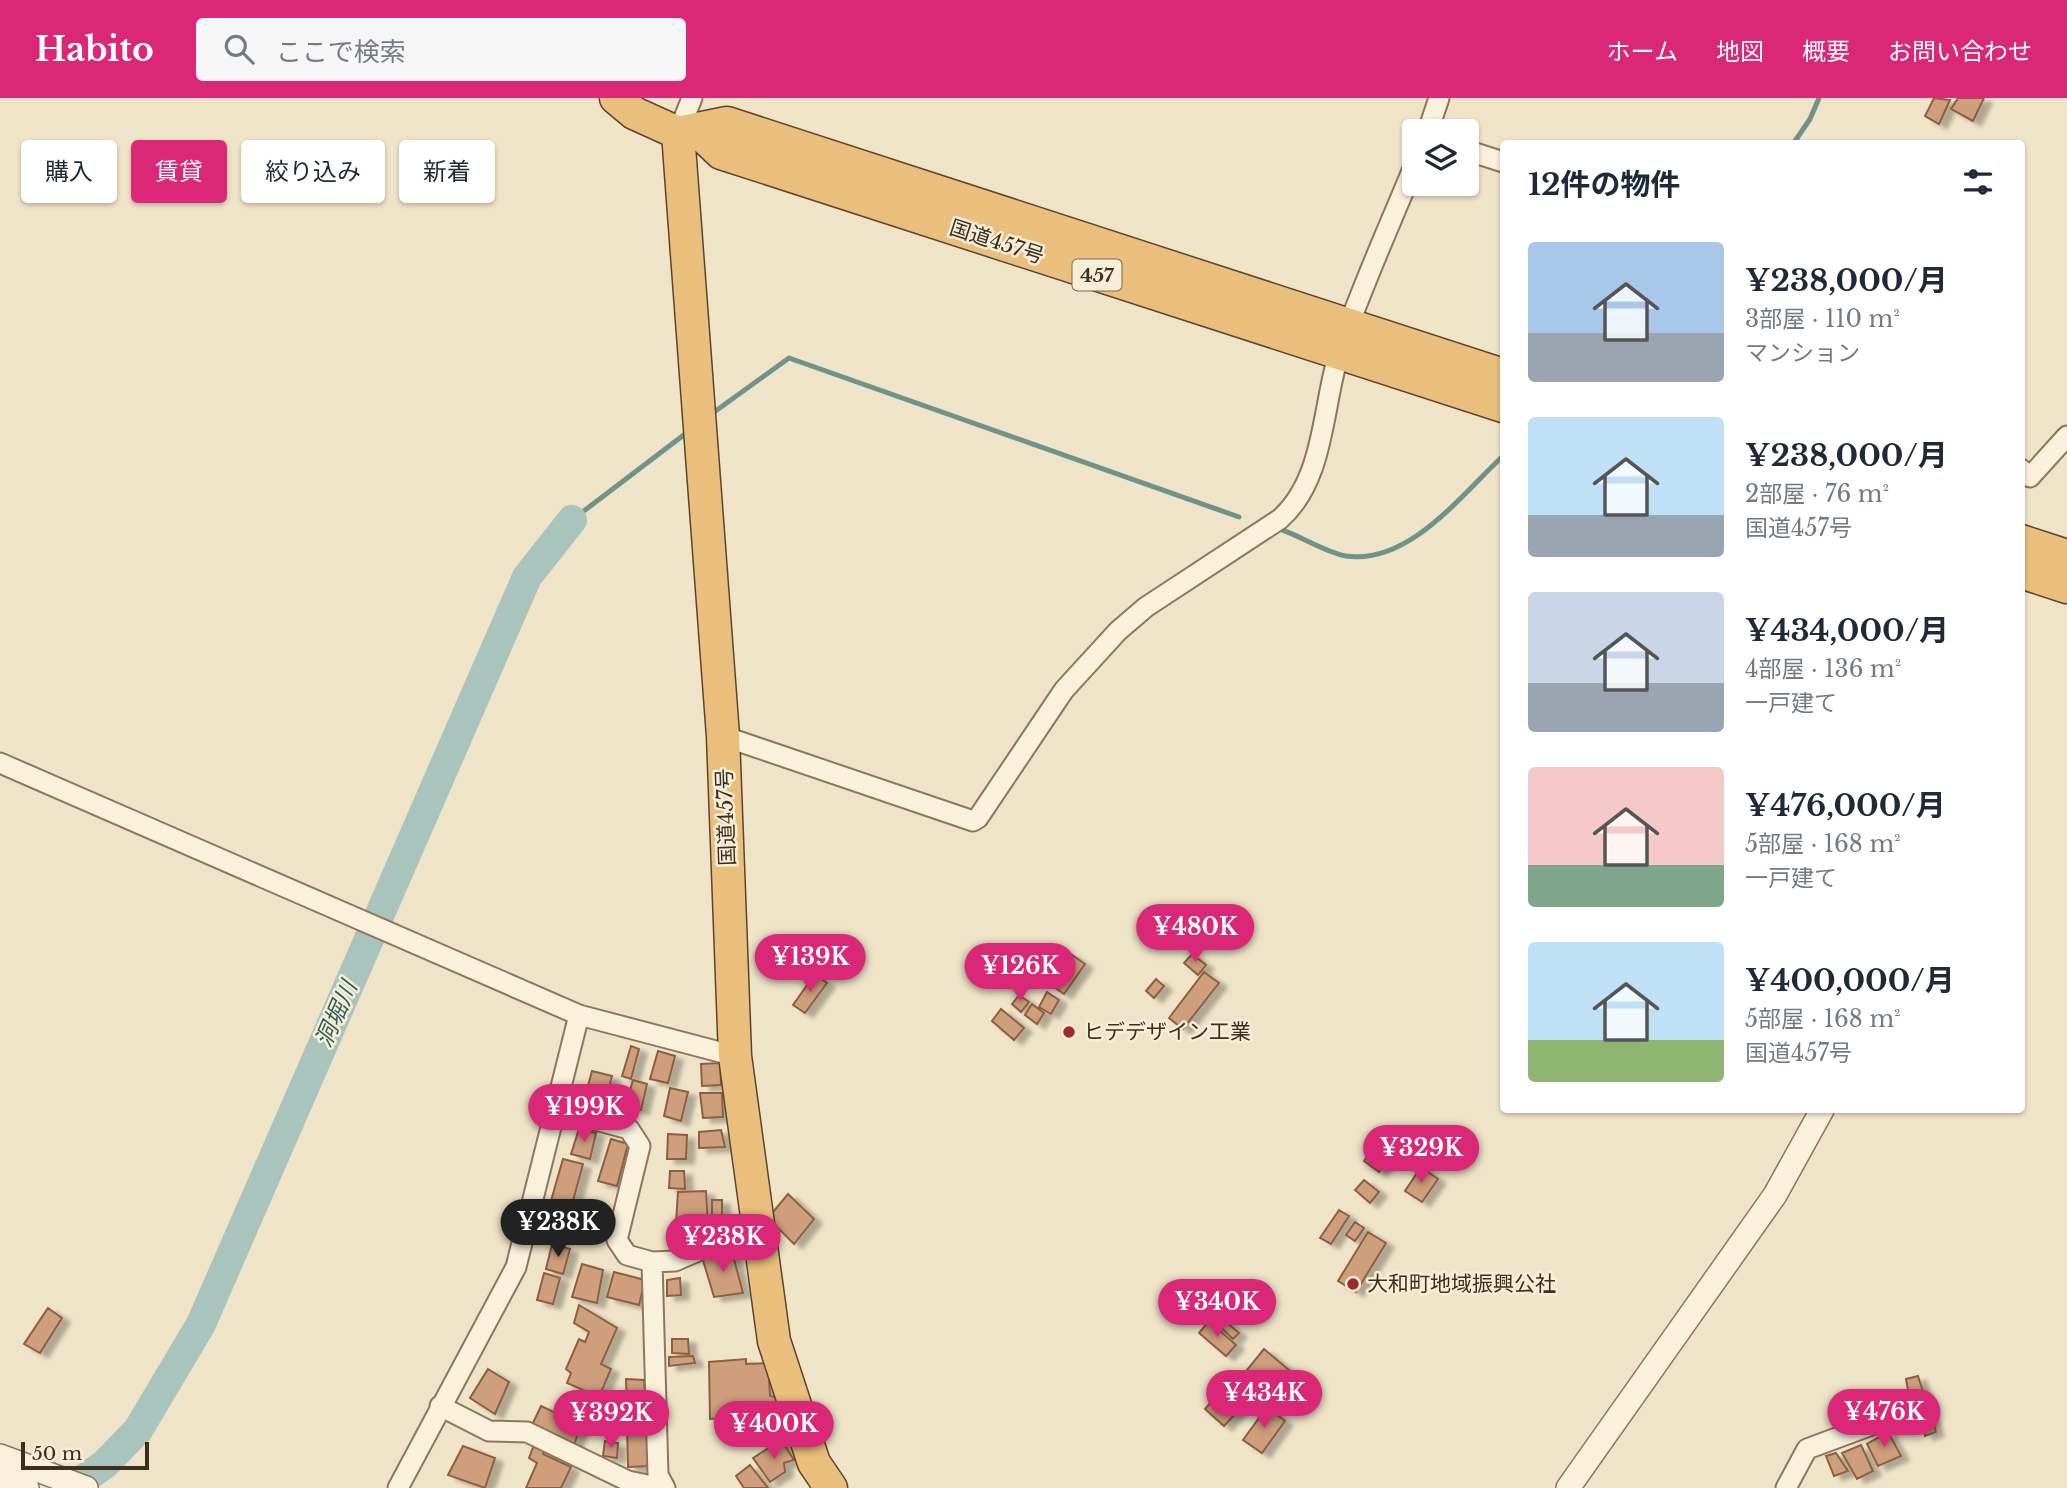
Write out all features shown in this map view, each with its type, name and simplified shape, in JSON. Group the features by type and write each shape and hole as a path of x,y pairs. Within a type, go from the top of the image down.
{"highway":[{"path":"616,98 634,113 688,132"},
{"name":"国道457号","path":"831,1488 814,1463 774,1341 735,1056 723,736 700,452 688,132 727,123 1344,339 1500,405"},
{"name":"国道457号","path":"1344,339 1500,374"},
{"path":"2025,542 2067,556"},
{"path":"2025,573 2067,587"}],"street":[{"path":"688,132 692,98"},
{"path":"1432,119 1439,98"},
{"path":"1479,154 1500,161"},
{"path":"723,736 973,821 978,818 1064,690 1118,631 1146,607 1280,519 1293,505 1322,440 1344,339 1402,196"},
{"path":"2025,473 2029,477 2067,436"},
{"path":"0,764 392,937 579,1015 735,1056"},
{"path":"398,1488 516,1267 579,1015"},
{"path":"555,1109 629,1129 640,1146 617,1240 627,1255 652,1262 675,1261 757,1226"},
{"path":"1568,1488 1768,1205 1820,1113"},
{"path":"652,1262 657,1475 664,1488"},
{"path":"440,1406 489,1431 527,1432 628,1481 664,1488"},
{"path":"1786,1488 1807,1449 1885,1420"},
{"path":"0,1456 86,1488"},
{"path":"0,1478 27,1488"}],"building":[{"path":"1934,98 1950,100 1939,124 1925,116"},
{"path":"1958,98 1984,98 1973,121 1951,109"},
{"path":"1071,954 1085,964 1064,994 1050,984"},
{"path":"1192,954 1206,965 1198,975 1184,963"},
{"path":"1204,972 1219,983 1183,1029 1169,1018"},
{"path":"815,974 827,983 805,1013 793,1005"},
{"path":"1156,979 1164,986 1154,998 1146,991"},
{"path":"1047,992 1059,1000 1051,1014 1039,1007"},
{"path":"1019,995 1029,1002 1021,1012 1012,1004"},
{"path":"1032,1004 1044,1013 1037,1024 1025,1015"},
{"path":"1001,1009 1024,1028 1014,1040 992,1021"},
{"path":"631,1046 639,1049 631,1079 622,1076"},
{"path":"658,1051 675,1056 668,1083 650,1079"},
{"path":"720,1063 721,1085 702,1086 701,1064"},
{"path":"592,1071 612,1076 602,1113 582,1108"},
{"path":"633,1080 647,1084 641,1110 625,1106"},
{"path":"670,1088 688,1092 681,1121 664,1116"},
{"path":"700,1093 722,1093 723,1117 703,1118"},
{"path":"579,1129 596,1133 590,1159 571,1154"},
{"path":"721,1130 725,1147 699,1148 699,1132"},
{"path":"668,1134 687,1135 686,1159 667,1159"},
{"path":"1381,1136 1396,1146 1379,1172 1364,1161"},
{"path":"611,1139 628,1144 617,1186 598,1181"},
{"path":"1406,1141 1421,1153 1414,1161 1399,1150"},
{"path":"563,1159 583,1164 567,1223 546,1218"},
{"path":"1421,1167 1438,1179 1422,1202 1405,1191"},
{"path":"670,1171 684,1171 685,1189 669,1188"},
{"path":"1364,1180 1379,1192 1370,1203 1355,1190"},
{"path":"706,1191 708,1227 695,1227 692,1238 675,1237 678,1192"},
{"path":"788,1194 814,1219 794,1244 768,1218"},
{"path":"712,1200 722,1200 722,1220 712,1219"},
{"path":"1339,1210 1349,1216 1331,1244 1320,1238"},
{"path":"1355,1222 1364,1228 1355,1241 1346,1235"},
{"path":"1368,1232 1386,1243 1356,1292 1338,1281"},
{"path":"552,1244 570,1249 563,1274 546,1269"},
{"path":"731,1248 743,1293 714,1297 702,1257"},
{"path":"582,1264 603,1270 597,1303 572,1297"},
{"path":"614,1272 645,1280 639,1305 607,1297"},
{"path":"544,1273 560,1278 553,1304 537,1300"},
{"path":"680,1278 681,1295 667,1296 667,1280"},
{"path":"579,1305 617,1328 601,1364 611,1369 599,1397 567,1383 571,1373 566,1369 579,1339 585,1342 589,1332 574,1323"},
{"path":"48,1308 62,1318 40,1353 24,1344"},
{"path":"1218,1315 1239,1333 1233,1339 1213,1320"},
{"path":"1209,1321 1236,1345 1226,1356 1199,1333"},
{"path":"672,1339 688,1339 689,1354 672,1353"},
{"path":"1264,1349 1302,1381 1284,1403 1246,1371"},
{"path":"693,1356 695,1363 669,1366 669,1357"},
{"path":"746,1359 746,1364 768,1363 770,1396 776,1397 776,1409 753,1411 753,1416 710,1419 709,1362"},
{"path":"488,1369 509,1382 495,1414 470,1398"},
{"path":"1918,1376 1936,1432 1925,1436 1921,1420 1899,1428 1889,1405 1909,1396 1906,1379"},
{"path":"626,1379 644,1380 646,1407 627,1409"},
{"path":"1219,1393 1239,1410 1224,1426 1205,1409"},
{"path":"541,1406 581,1425 574,1445 532,1425"},
{"path":"1267,1407 1285,1421 1262,1453 1243,1440"},
{"path":"627,1427 649,1428 650,1466 628,1467"},
{"path":"1888,1432 1901,1456 1878,1466 1867,1444"},
{"path":"781,1440 794,1460 784,1463 785,1472 770,1482 753,1458"},
{"path":"605,1441 618,1443 617,1458 603,1456"},
{"path":"535,1442 545,1447 543,1454 571,1467 561,1488 526,1488 537,1463 529,1458"},
{"path":"1861,1445 1873,1471 1857,1479 1842,1453"},
{"path":"463,1446 495,1458 485,1488 448,1475"},
{"path":"1836,1453 1848,1471 1834,1476 1826,1456"},
{"path":"750,1465 768,1488 744,1488 736,1476"}],"waterway":[{"path":"1796,140 1810,119 1819,98"},
{"path":"710,415 789,358 1239,517"},
{"path":"572,520 689,431"},
{"path":"1276,528 1346,556 1369,556 1391,550 1432,524 1500,459"},
{"name":"洞堀川","path":"71,1488 105,1464 138,1430 201,1324 527,577 572,520"}],"place":[{"name":"ヒデデザイン工業","path":"1069,1032"},
{"name":"大和町地域振興公社","path":"1353,1284"}]}
